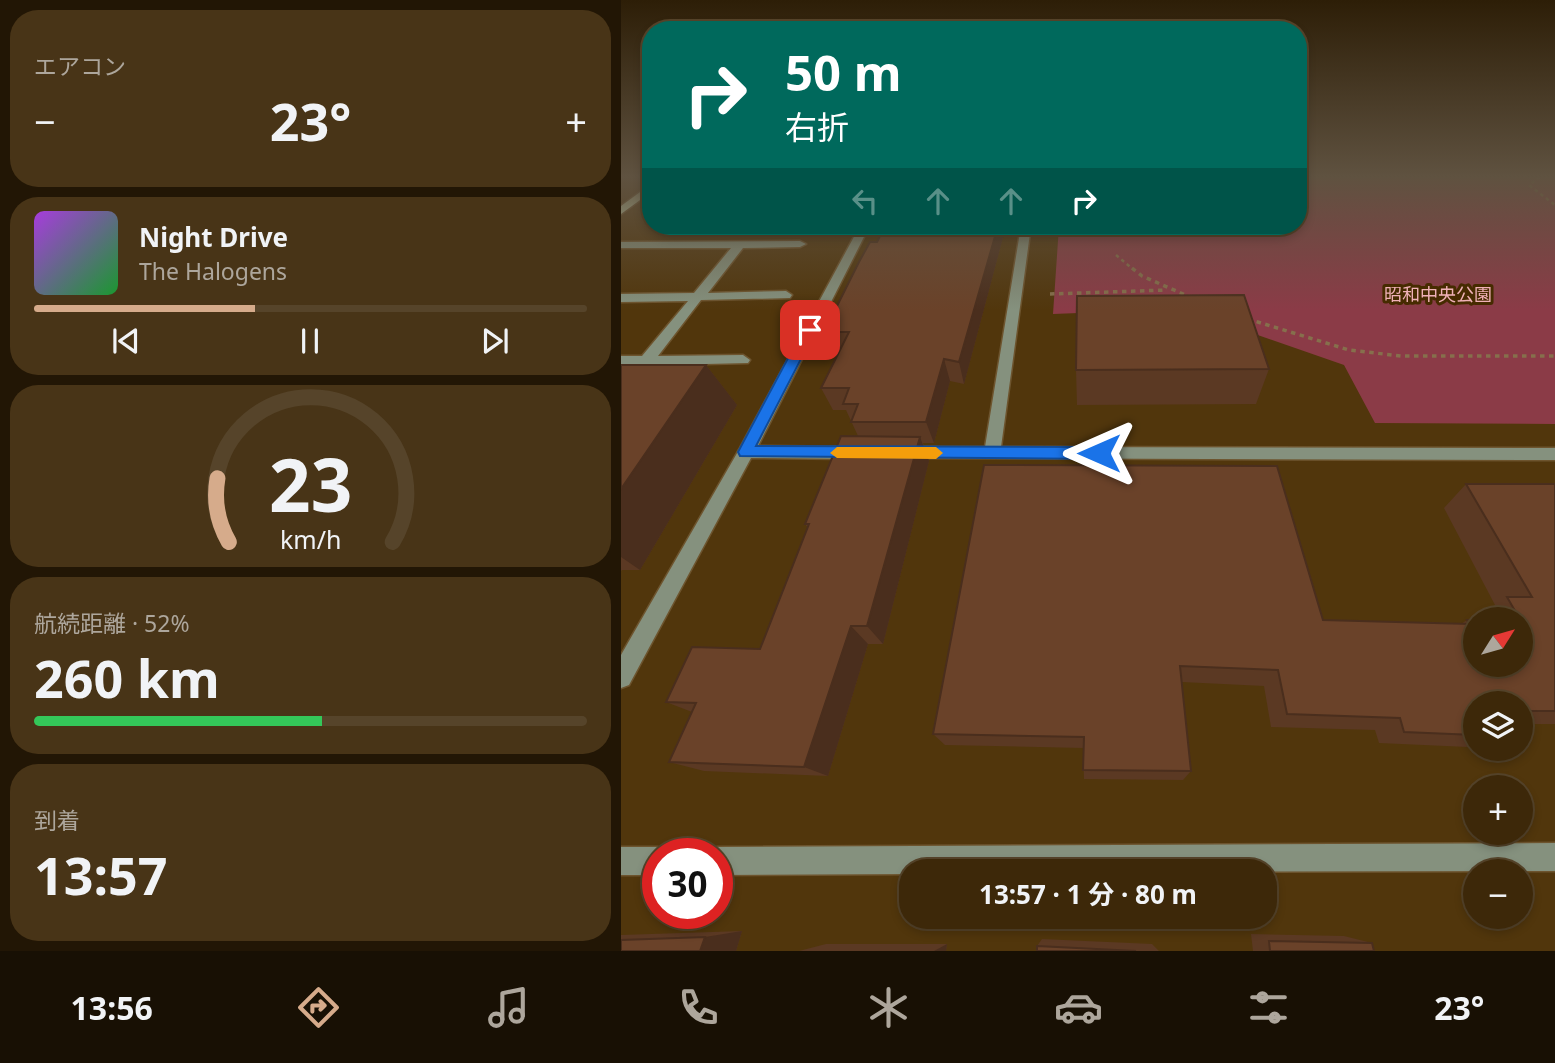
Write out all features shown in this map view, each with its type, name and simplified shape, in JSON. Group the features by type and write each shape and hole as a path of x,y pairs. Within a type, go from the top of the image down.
{"street":[{"path":"621,677 746,452 860,235"},
{"path":"992,453 1025,235"},
{"path":"646,360 740,244"},
{"path":"621,245 800,244"},
{"path":"621,298 786,295"},
{"path":"621,361 743,360"},
{"path":"746,452 1555,454"},
{"path":"733,861 1555,858"},
{"path":"621,861 642,861"}],"path":[{"path":"1116,255 1142,276 1192,298"},
{"path":"1042,295 1169,289"},
{"path":"1238,315 1348,350 1401,356 1555,356"}],"green space":[{"name":"昭和中央公園","path":"1307,221 1555,221 1555,424 1375,423 1344,365 1183,309 1053,314 1058,235 1307,235"}],"building":[{"path":"880,235 995,235 959,362 944,359 926,422 851,422 858,404 843,404 849,388 821,388 849,332 824,332 870,242 877,242"},
{"path":"1244,295 1269,369 1076,370 1077,296"},
{"path":"621,365 706,365 621,489"},
{"path":"841,436 920,437 867,626 851,626 804,767 669,762 696,703 666,702 692,647 760,649 809,524 805,524"},
{"path":"984,465 1277,466 1323,620 1463,624 1463,677 1533,677 1533,607 1513,607 1507,597 1532,597 1466,484 1555,484 1555,711 1533,711 1533,691 1463,691 1463,734 1404,732 1400,718 1287,714 1278,670 1180,666 1191,771 1083,770 1084,737 933,734"},
{"path":"705,937 700,951 621,951 621,940"},
{"path":"1269,941 1372,943 1374,951 1270,951"},
{"path":"1037,946 1136,951 1037,951"}],"slow traffic":[{"path":"837,453 936,453"}],"route":[{"path":"810,330 746,452 1099,453"}]}
